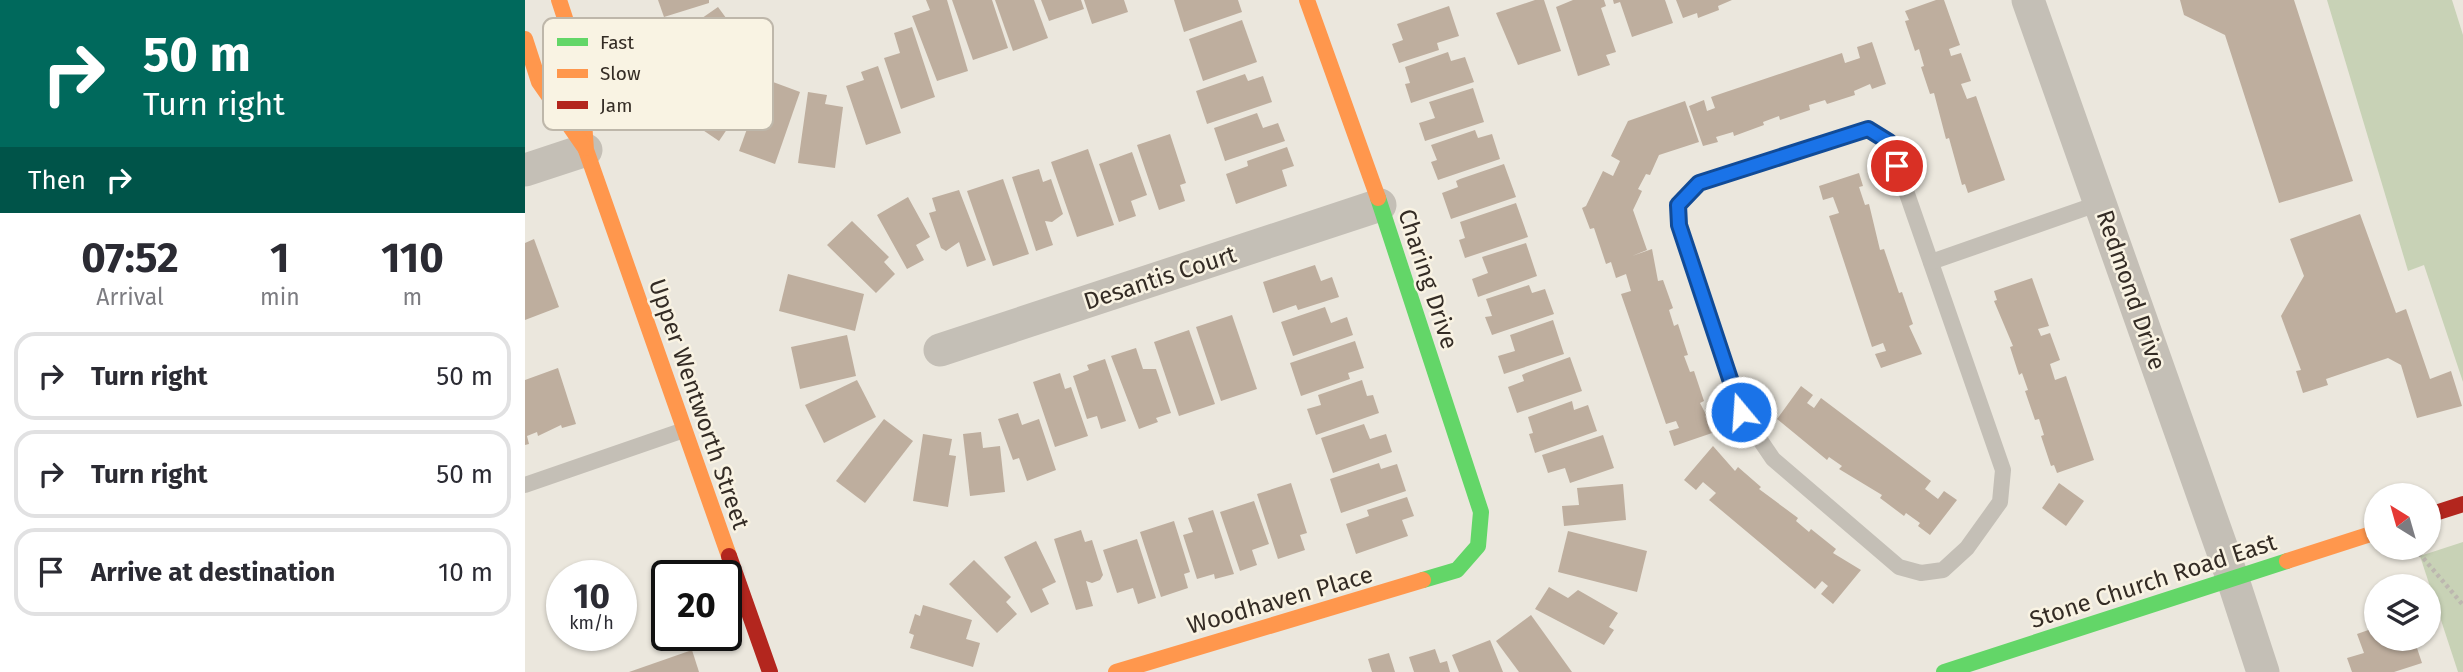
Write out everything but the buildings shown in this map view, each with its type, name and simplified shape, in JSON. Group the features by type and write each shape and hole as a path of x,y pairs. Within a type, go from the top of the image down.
{"main road":[{"name":"Upper Wentworth Street","path":"559,0 565,18"},
{"name":"Charing Drive","path":"1316,2 1481,512 1478,546 1457,570"},
{"name":"Upper Wentworth Street","path":"525,39 543,88"},
{"name":"Upper Wentworth Street","path":"572,130 586,150"},
{"name":"Upper Wentworth Street","path":"585,130 586,150 771,672"},
{"path":"2441,511 2463,504"},
{"name":"Stone Church Road East","path":"1944,672 2364,536"},
{"name":"Woodhaven Place","path":"1116,672 1457,570"}],"street":[{"name":"Redmond Drive","path":"2028,0 2263,672"},
{"path":"525,170 586,150"},
{"name":"Desantis Court","path":"940,350 1380,205"}],"lane":[{"path":"1868,129 1889,142 1931,262 2003,470 2000,502 1968,548 1943,570 1921,573 1899,567 1773,459 1754,431 1737,400 1679,225 1678,205 1699,183 1868,129"},
{"path":"1931,262 2100,202"},
{"path":"525,485 684,430"}],"path":[{"path":"2425,560 2463,605"}],"green space":[{"path":"2327,0 2452,0 2463,35 2463,382 2424,265 2408,271"},
{"path":"2463,542 2463,672 2458,672 2441,620 2441,574 2426,574 2421,560 2441,560 2441,549"}],"traffic: fast":[{"path":"1378,198 1481,512 1478,546 1457,570 1423,580"},
{"path":"1944,672 2287,561"}],"traffic: slow":[{"path":"559,0 565,18"},
{"path":"1307,0 1378,198"},
{"path":"525,39 543,88"},
{"path":"572,130 585,148"},
{"path":"585,130 586,150 729,556"},
{"path":"2287,561 2364,536"},
{"path":"1116,672 1423,580"}],"traffic: jam":[{"path":"2441,511 2463,504"},
{"path":"729,556 770,672"}],"route":[{"path":"1741,412 1679,225 1678,205 1699,183 1868,129 1889,142 1897,166"}]}
